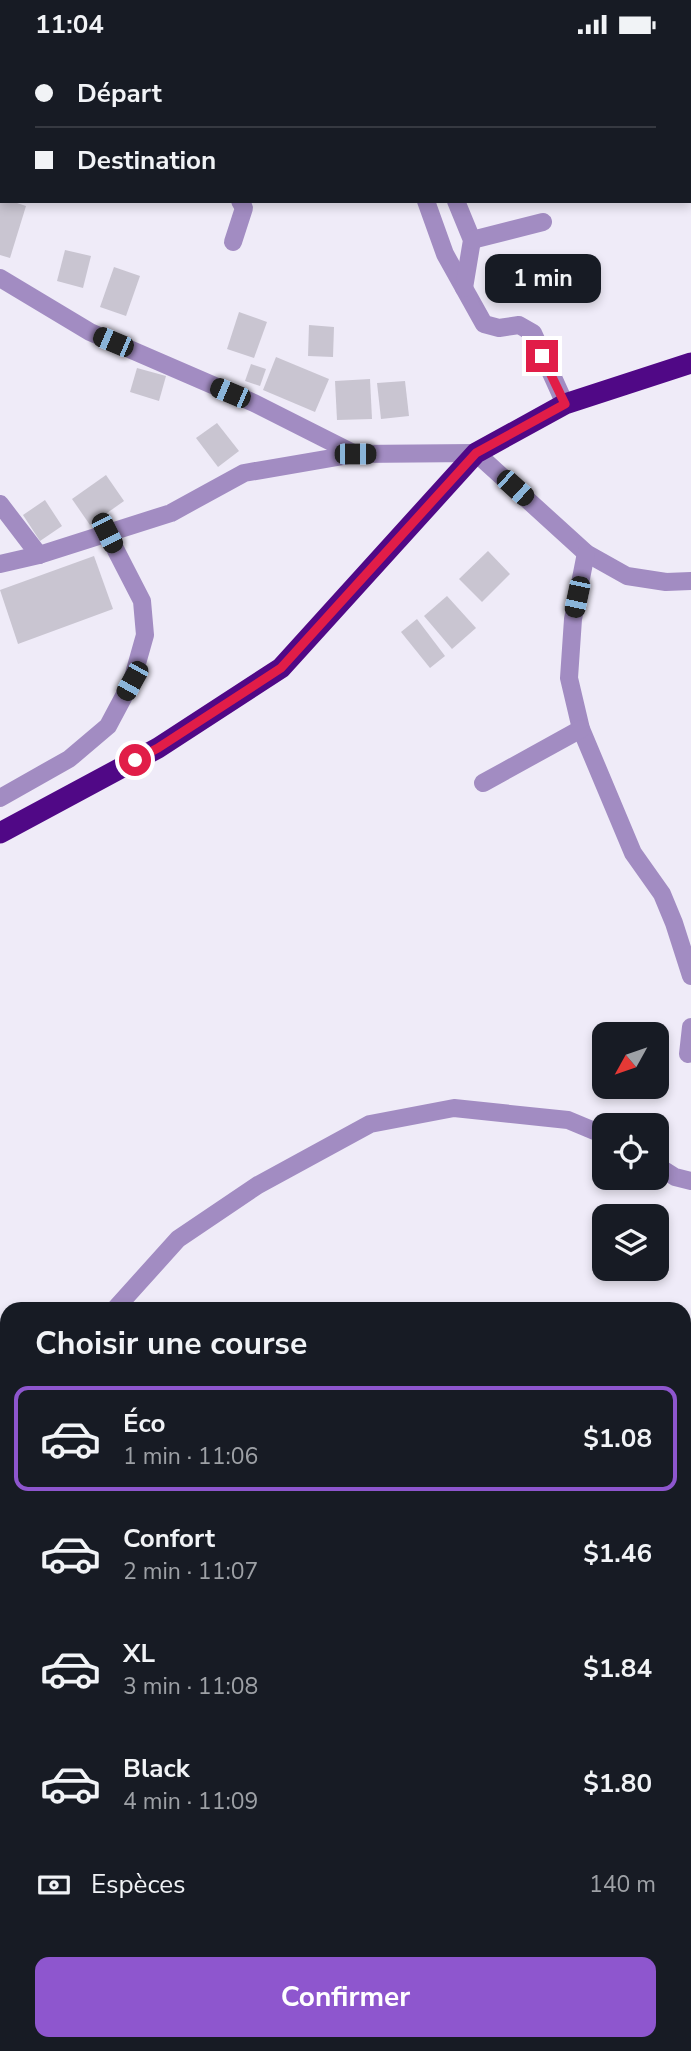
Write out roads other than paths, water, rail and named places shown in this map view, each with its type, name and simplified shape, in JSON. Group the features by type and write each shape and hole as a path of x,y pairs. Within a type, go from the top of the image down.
{"highway":[{"path":"0,833 158,748 281,668 476,453 565,404 691,363"}],"street":[{"path":"233,241 244,208 241,203"},
{"path":"427,203 445,254 484,324 499,328 519,325 533,333 565,404"},
{"path":"457,203 472,240 464,288"},
{"path":"472,240 543,222"},
{"path":"0,278 90,332 254,403 355,454"},
{"path":"0,565 171,513 244,473 355,454 476,453 586,553 626,576 666,582 691,581"},
{"path":"0,504 39,555"},
{"path":"0,798 69,759 107,726 132,681 145,635 142,601 107,533"},
{"path":"586,553 573,619 569,678 581,729 633,853 662,894 691,976"},
{"path":"483,783 581,729"},
{"path":"688,1055 691,1027"},
{"path":"121,1302 177,1239 258,1185 370,1124 454,1108 568,1120 592,1130"},
{"path":"669,1173 691,1181"}]}
